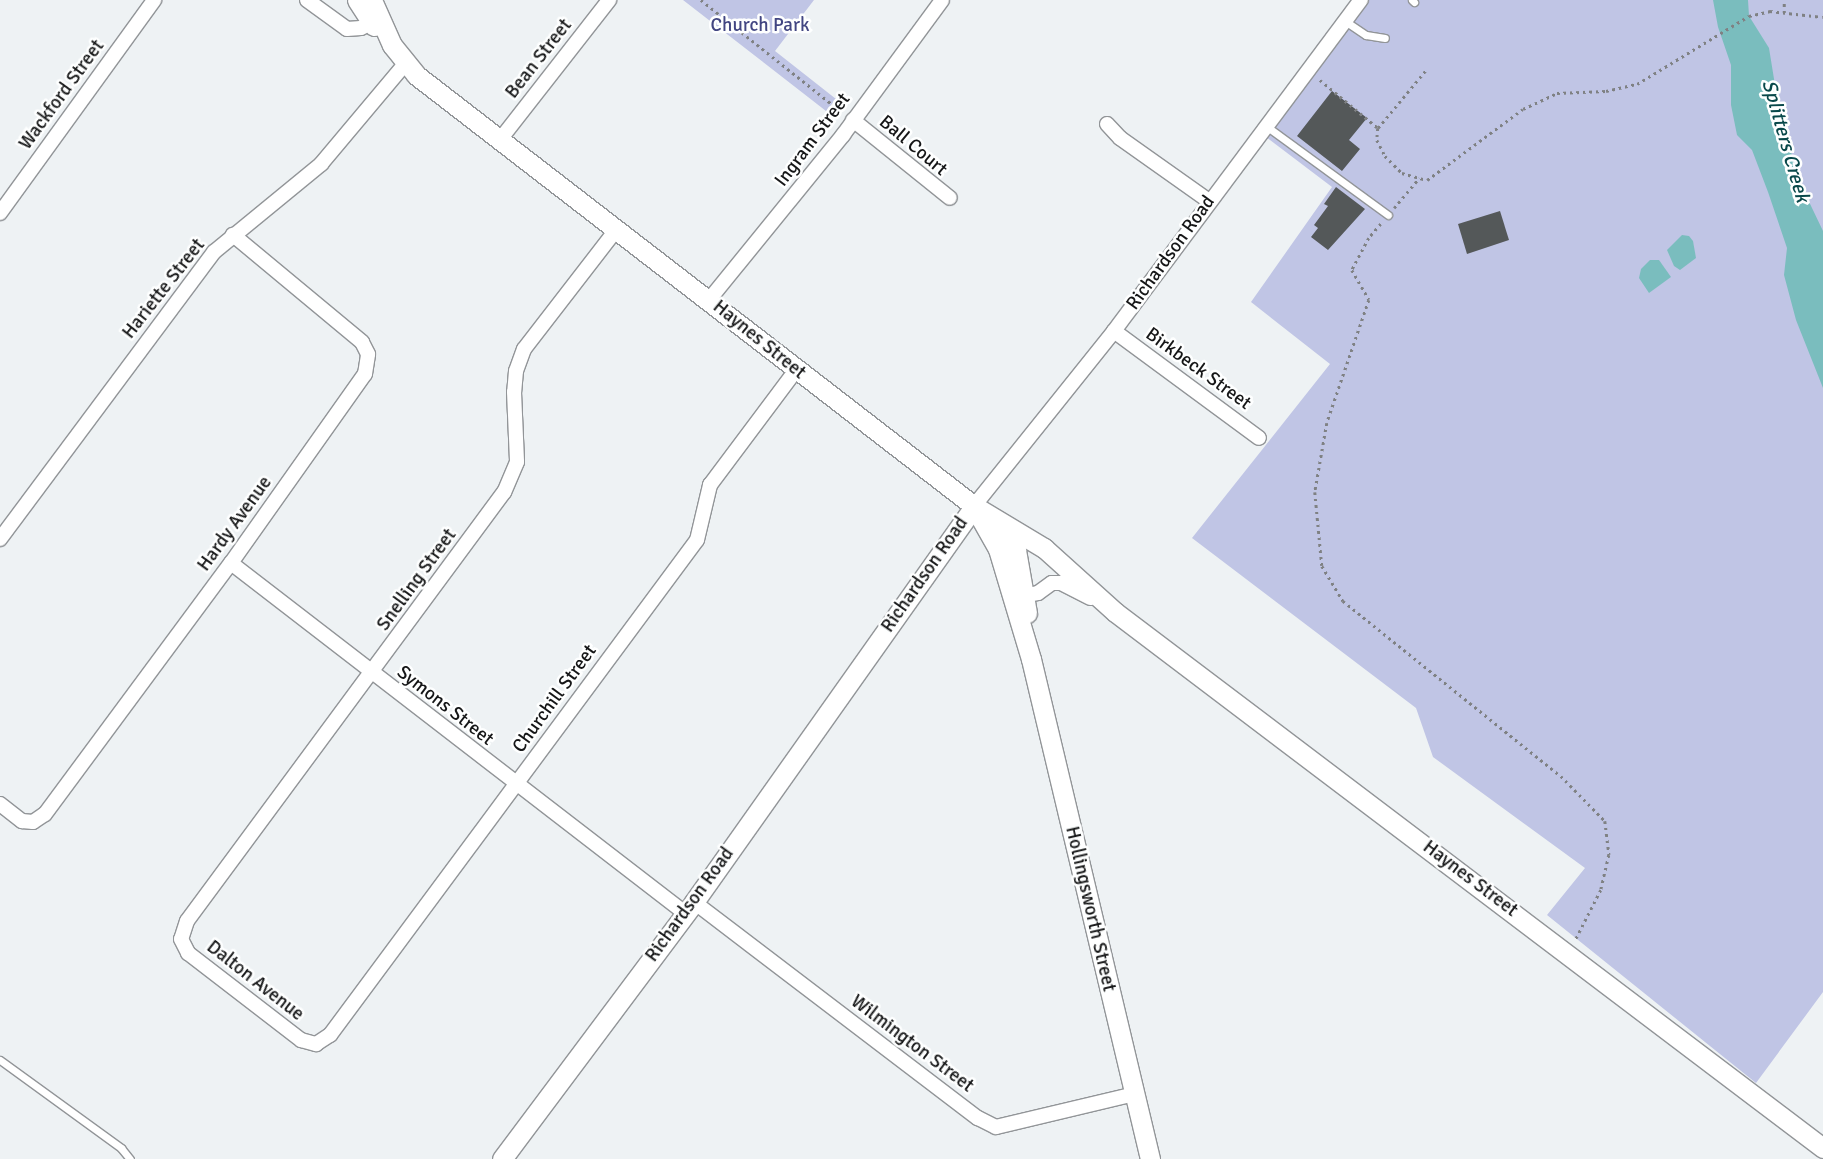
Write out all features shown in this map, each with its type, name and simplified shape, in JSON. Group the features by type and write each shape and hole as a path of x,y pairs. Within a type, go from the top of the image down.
{"street":[{"name":"Wackford Street","path":"0,213 154,0"},
{"path":"307,0 347,29 375,21"},
{"path":"357,0 375,21"},
{"path":"372,0 375,21"},
{"name":"Bean Street","path":"499,141 609,0"},
{"name":"Ingram Street","path":"710,300 853,120 942,0"},
{"name":"Richardson Road","path":"502,1159 690,907 974,506 1114,331 1209,201 1361,0"},
{"name":"Haynes Street","path":"375,21 404,64 499,141 710,300 796,370 974,506 1044,548 1115,612 1568,953 1823,1148"},
{"name":"Hariette Street","path":"0,539 214,252 321,164 404,64"},
{"name":"Ball Court","path":"853,120 950,198"},
{"path":"1106,124 1120,138 1209,201"},
{"name":"Snelling Street","path":"183,929 513,477 517,462 515,385 524,350 616,230"},
{"name":"Hardy Avenue","path":"0,804 22,821 33,822 45,814 231,563 364,374 368,354 362,342 348,328 233,235"},
{"name":"Birkbeck Street","path":"1114,331 1259,438"},
{"name":"Churchill Street","path":"323,1041 697,540 710,485 796,370"},
{"name":"Hollingsworth Street","path":"974,506 998,549 1019,597"},
{"name":"Hollingsworth Street","path":"1004,525 1016,550 1019,597 1031,659 1150,1159"},
{"name":"Symons Street","path":"231,563 516,784 690,907"},
{"name":"Haynes Street","path":"1019,597 1061,583 1115,612"},
{"name":"Wilmington Street","path":"690,907 978,1118 996,1127 1134,1094"},
{"name":"Dalton Avenue","path":"183,929 183,946 188,953 308,1044 323,1041"}],"lane":[{"path":"1345,21 1366,35 1386,38"},
{"path":"1266,126 1388,215"},
{"path":"0,1060 121,1148 130,1159"}],"path":[{"path":"701,0 853,120"},
{"path":"1784,0 1784,14"},
{"path":"1426,70 1378,128 1377,140 1385,156 1402,173 1427,180 1523,109 1557,93 1606,91 1637,84 1749,16 1770,11 1823,17"},
{"path":"1320,80 1378,128"},
{"path":"1419,178 1369,238 1352,270 1369,300 1327,423 1315,492 1322,566 1343,601 1562,776 1605,821 1609,855 1601,890 1568,953"}],"green space":[{"name":"Church Park","path":"683,0 814,0 775,51 836,99 826,111"},
{"path":"1369,0 1823,0 1823,992 1756,1083 1547,915 1585,868 1433,757 1416,708 1192,538 1330,364 1251,302 1332,187 1266,137"}],"water":[{"name":"Splitters Creek","path":"1713,0 1748,0 1749,16 1769,48 1780,116 1801,185 1823,231 1823,388 1796,320 1784,275 1787,248 1768,192 1752,150 1737,135 1731,105 1731,65 1718,27"},
{"path":"1682,235 1689,236 1693,241 1696,258 1680,270 1674,266 1667,250"},
{"path":"1650,260 1659,260 1671,277 1649,293 1639,278 1641,269"}],"building":[{"path":"1332,91 1367,118 1349,140 1360,149 1342,171 1297,136"},
{"path":"1336,187 1365,209 1328,250 1311,237 1318,228 1314,225 1328,206 1324,204"},
{"path":"1500,211 1509,240 1467,254 1458,224"}]}
